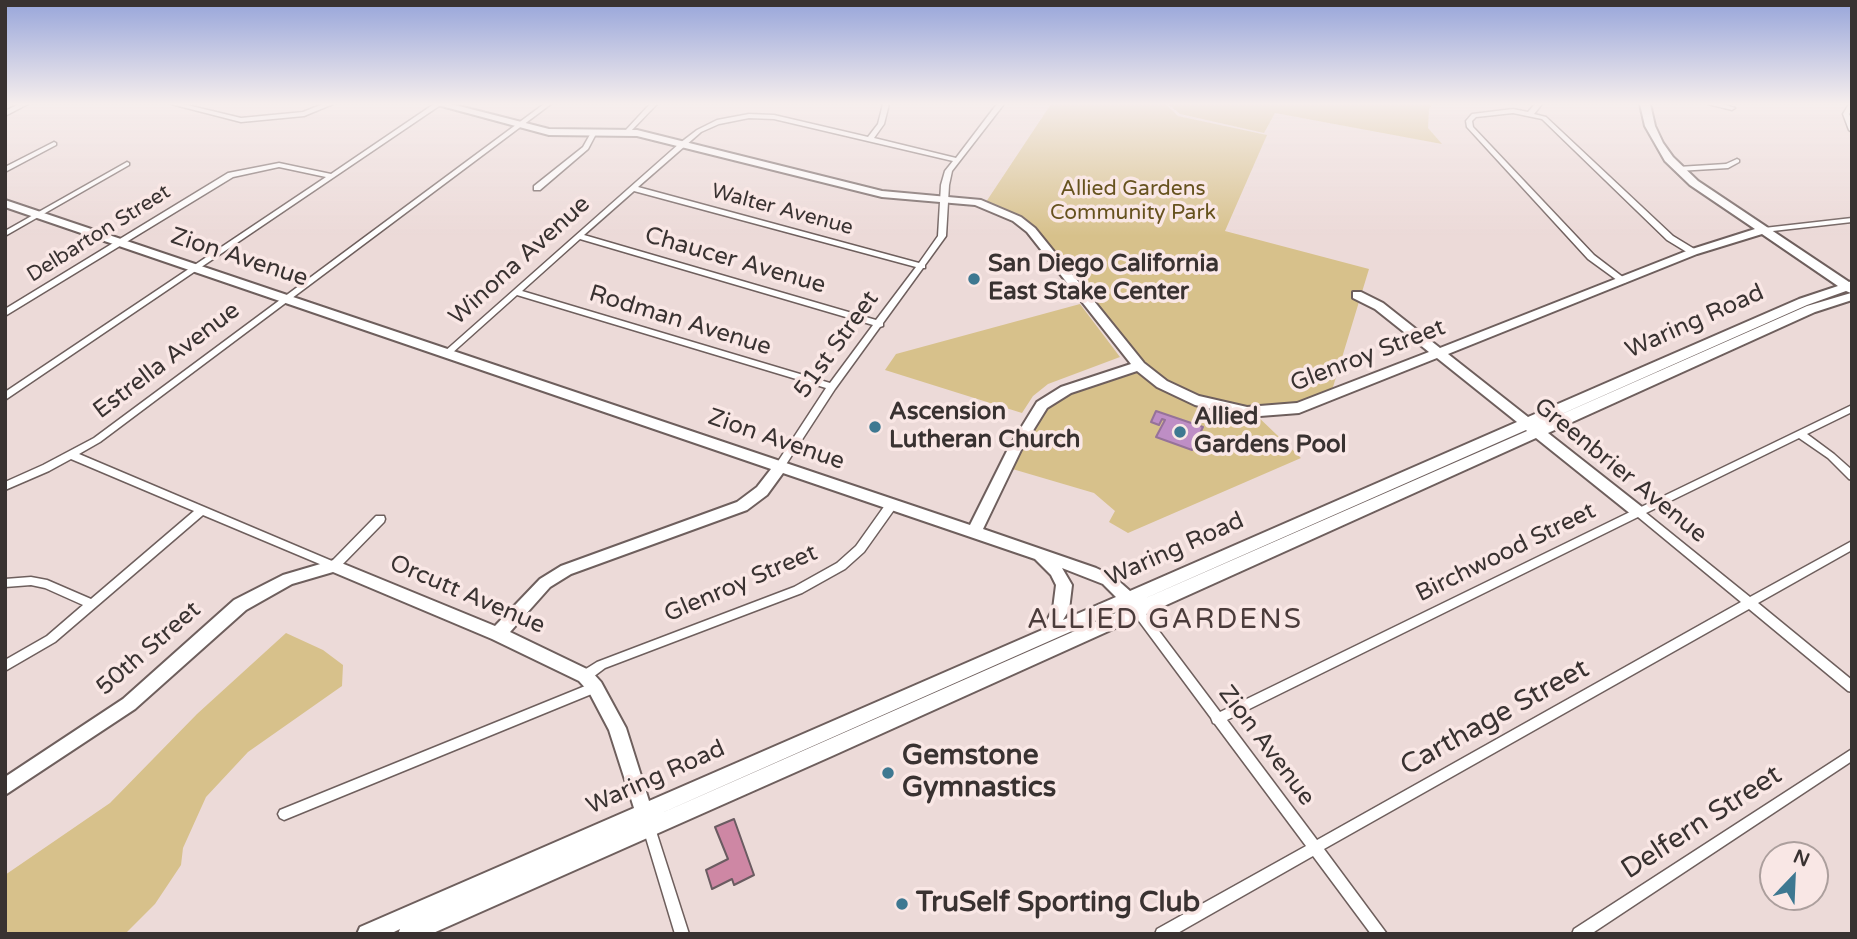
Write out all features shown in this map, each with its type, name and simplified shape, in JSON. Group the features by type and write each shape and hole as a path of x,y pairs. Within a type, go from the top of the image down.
{"main road":[{"path":"697,148 882,194 977,202 1017,219 1031,230 1139,366 1066,390 1042,405 1015,449 974,532"},
{"path":"1662,148 1678,169 1714,198 1850,289"},
{"name":"Zion Avenue","path":"5,203 1037,554 1108,580 1132,604"},
{"name":"Glenroy Street","path":"1139,366 1162,384 1195,400 1229,410 1276,412 1299,408 1693,252 1764,230"},
{"name":"Waring Road","path":"367,934 646,819 1530,429 1811,309 1850,289"},
{"name":"Greenbrier Avenue","path":"1357,295 1379,306 1530,429 1637,511"},
{"name":"51st Street","path":"498,634 545,583 566,570 742,506 762,491 780,466"},
{"path":"1037,554 1053,568 1064,585 1061,610 1048,632"},
{"name":"Orcutt Avenue","path":"334,566 498,634 590,681"},
{"name":"50th Street","path":"5,787 130,704 240,605 288,579 334,566"},
{"name":"Waring Road","path":"408,934 646,819 1048,632 1132,604"},
{"path":"590,681 617,728 646,819"}],"street":[{"path":"5,170 47,148"},
{"path":"5,397 374,148"},
{"name":"Estrella Avenue","path":"5,486 72,455 97,440 490,148"},
{"path":"537,188 586,148"},
{"name":"Winona Avenue","path":"448,352 678,148"},
{"name":"Winona Avenue","path":"907,148 957,160"},
{"name":"51st Street","path":"780,466 832,387 942,236 949,171 967,148"},
{"path":"1489,148 1591,257 1624,281"},
{"path":"1576,148 1670,238 1693,252"},
{"path":"1678,169 1728,166 1737,161"},
{"path":"5,234 127,164"},
{"name":"Delbarton Street","path":"5,313 216,182 239,172 286,165 332,176"},
{"name":"Walter Avenue","path":"633,188 922,266"},
{"name":"Glenroy Street","path":"1764,230 1852,220"},
{"name":"Chaucer Avenue","path":"579,236 880,324"},
{"name":"Rodman Avenue","path":"516,292 832,387"},
{"name":"Birchwood Street","path":"1217,719 1852,408"},
{"path":"1800,434 1831,456 1852,476"},
{"name":"Orcutt Avenue","path":"72,455 334,566"},
{"name":"Glenroy Street","path":"284,814 590,681 601,665 798,590 841,566 860,549 892,503"},
{"path":"5,666 51,639 202,510"},
{"name":"Greenbrier Avenue","path":"1637,511 1746,603 1852,687"},
{"path":"334,566 380,519"},
{"name":"Carthage Street","path":"1162,934 1852,545"},
{"path":"5,583 31,581 47,584 92,604"},
{"name":"Zion Avenue","path":"1132,604 1380,934"},
{"name":"Delfern Street","path":"1579,934 1852,754"},
{"path":"646,819 682,934"}],"green space":[{"name":"Allied Gardens Community Park","path":"1022,148 1261,148 1225,231 1369,269 1333,387 1307,406 1253,412 1301,458 1128,533 1109,522 1115,511 1094,493 1009,468 1045,403 1139,366 1030,230 984,205"},
{"path":"1080,304 1120,357 1048,384 1033,396 1022,413 885,370 896,354"},
{"path":"286,633 323,650 343,665 342,686 248,752 206,797 183,848 181,865 155,904 125,934 5,934 5,875 110,803 197,714"}],"shaded area":[{"name":"Allied Gardens Pool","path":"1156,411 1203,427 1192,450 1156,437 1165,420 1162,419 1159,425 1151,422"}],"building":[{"path":"734,819 754,875 734,885 732,879 712,889 706,870 728,859 715,827"}],"place":[{"name":"San Diego California East Stake Center","path":"974,279"},
{"name":"Ascension Lutheran Church","path":"875,427"},
{"name":"Allied Gardens Pool","path":"1180,432"},
{"name":"Gemstone Gymnastics","path":"888,773"},
{"name":"TruSelf Sporting Club","path":"902,904"}],"district":[{"name":"ALLIED GARDENS","path":"1165,621"}]}
